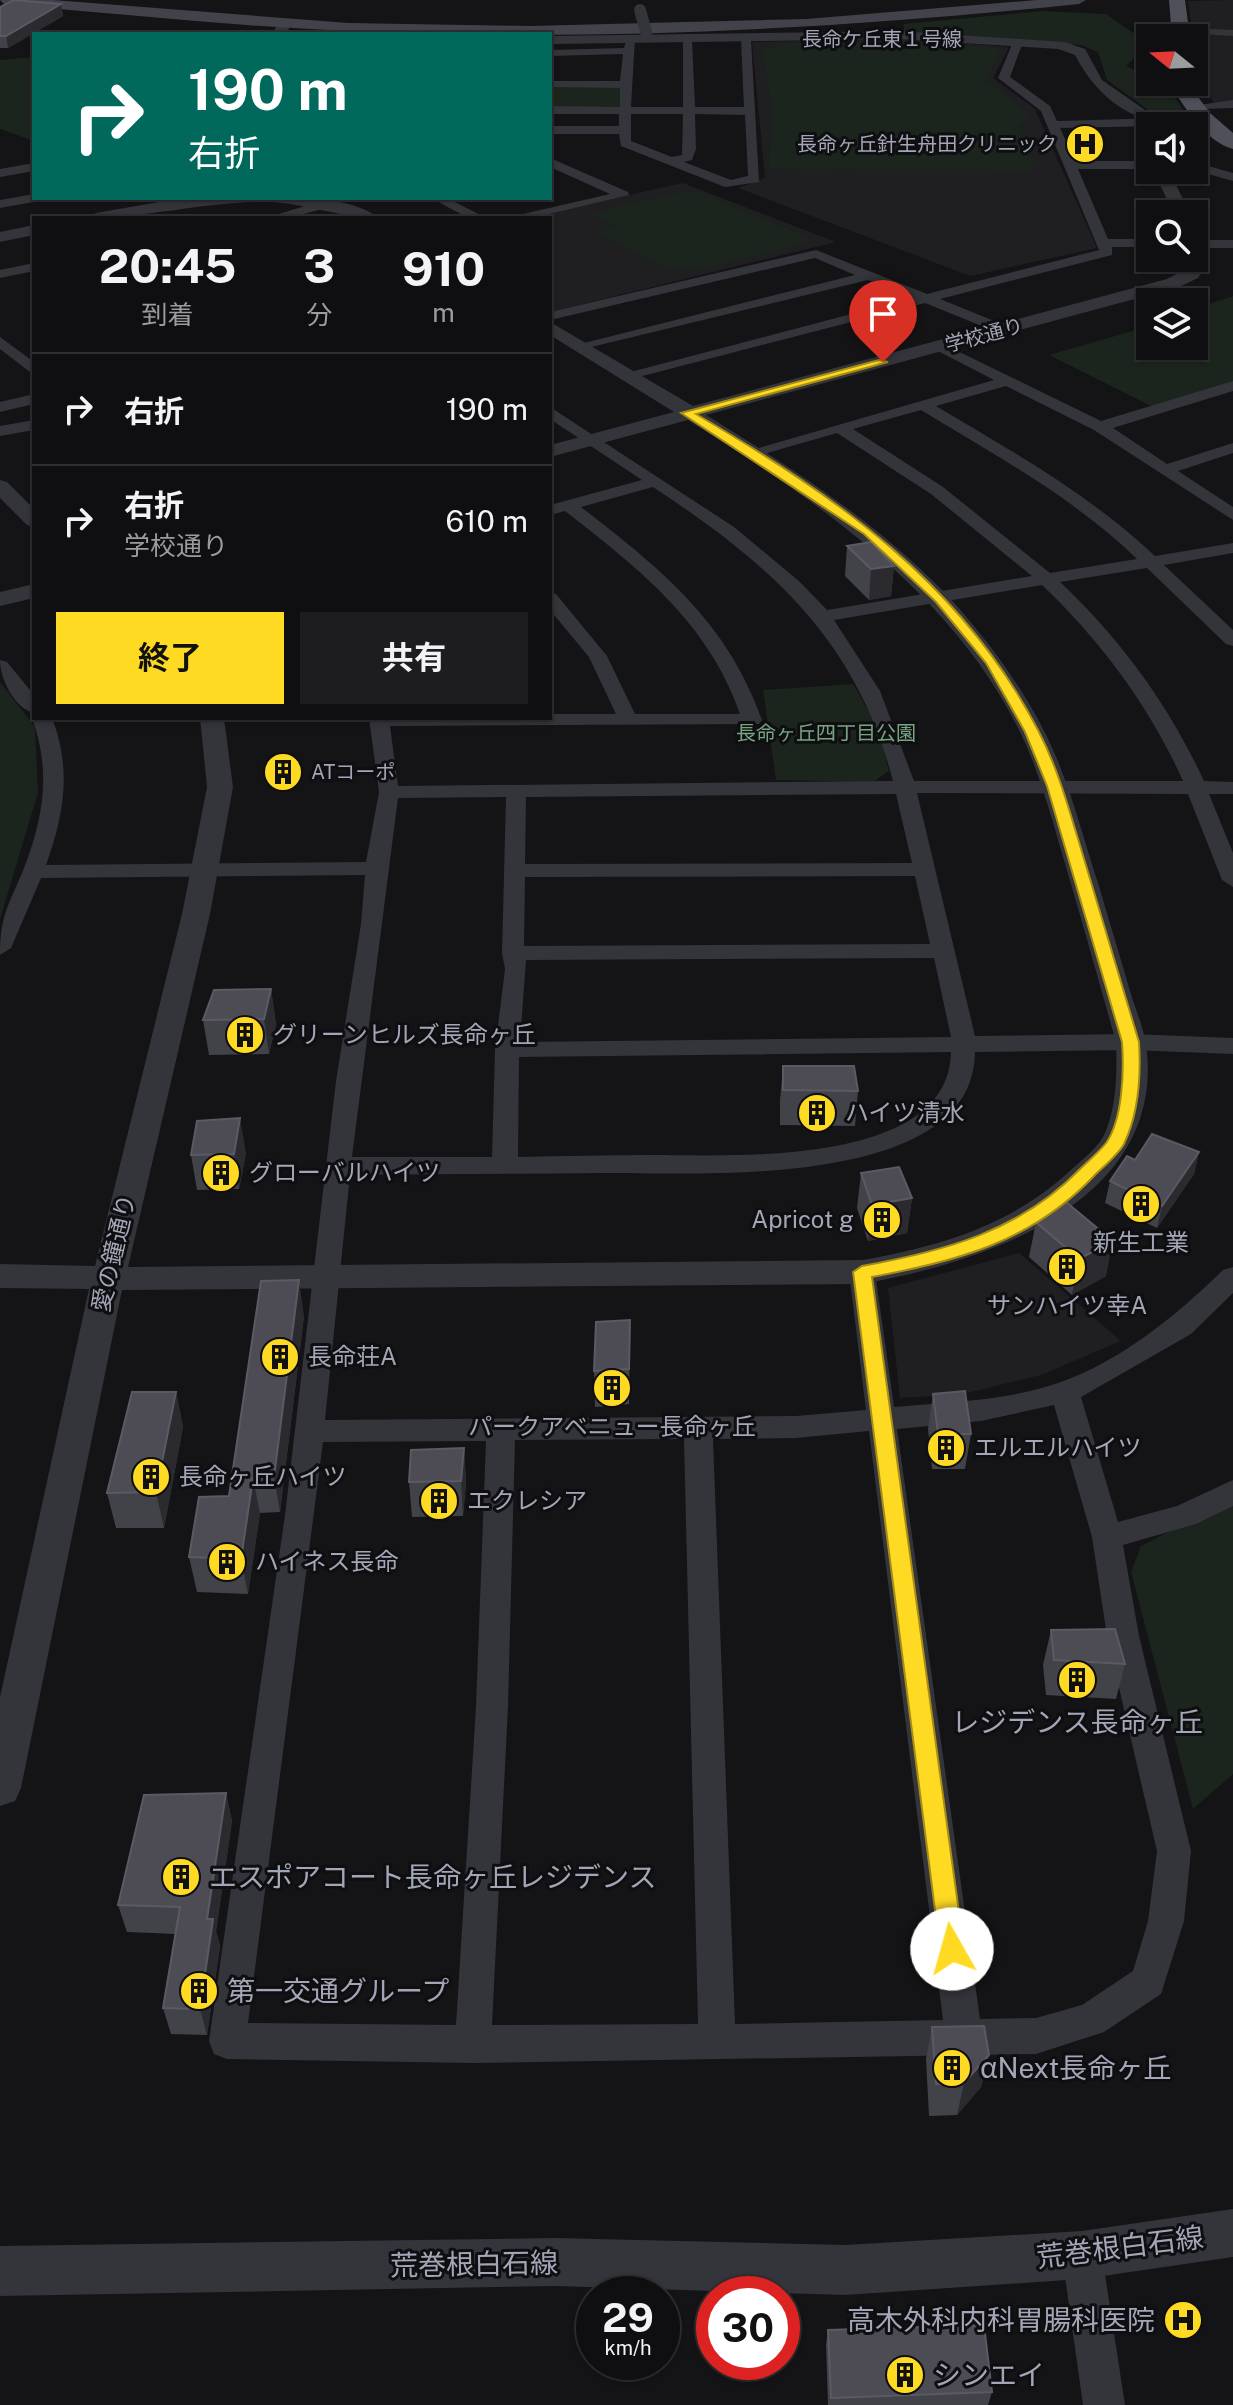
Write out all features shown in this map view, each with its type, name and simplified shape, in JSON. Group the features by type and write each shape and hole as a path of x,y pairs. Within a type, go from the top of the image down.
{"main road":[{"path":"4,0 282,28 511,30 716,27 891,18 1079,0"},
{"path":"70,0 313,18 529,24 819,17 1024,0"},
{"path":"1165,0 1171,24"},
{"path":"1175,24 1177,0"},
{"path":"1190,96 1229,136"},
{"path":"1199,96 1229,136"}],"street":[{"path":"0,8 15,0"},
{"path":"640,10 648,38"},
{"path":"1208,33 1233,33"},
{"name":"長命ケ丘東１号線","path":"552,40 630,46 648,38 688,41 899,35 1060,45 1080,52 1096,82 1139,112"},
{"path":"552,53 630,46 625,143 730,184 755,179 746,40"},
{"path":"672,161 688,157 688,41"},
{"path":"627,375 1107,252 1046,109 1004,78 1018,42"},
{"path":"565,84 566,53"},
{"path":"552,84 627,85"},
{"path":"1205,105 1233,104"},
{"path":"552,110 750,111"},
{"path":"1053,125 1136,123"},
{"path":"552,130 625,130"},
{"path":"1208,131 1229,136"},
{"path":"1208,135 1229,136"},
{"path":"522,216 623,195 552,163"},
{"path":"1071,165 1136,165"},
{"path":"0,173 32,167"},
{"path":"1208,170 1233,177"},
{"path":"0,204 32,198"},
{"path":"108,216 218,200"},
{"path":"276,200 321,205 362,216"},
{"path":"441,200 475,216"},
{"path":"551,200 564,207"},
{"path":"280,216 321,205"},
{"path":"0,237 32,230"},
{"path":"1104,243 1136,243"},
{"path":"1208,243 1233,244"},
{"path":"552,316 816,254 1004,330"},
{"path":"0,274 31,271"},
{"name":"学校通り","path":"552,450 1173,283 1194,272"},
{"path":"579,346 871,275"},
{"path":"0,1276 329,1277 862,1272 935,1259 1008,1233 1064,1197 1115,1143 1132,1085 1131,1042 1054,786 1032,732 992,661 941,599 869,532 753,452 552,328"},
{"path":"0,341 32,368"},
{"path":"941,347 1100,427 1232,513"},
{"path":"753,452 843,430 1007,381"},
{"path":"1100,427 1233,386"},
{"path":"0,407 32,399"},
{"path":"925,406 1064,489 1155,562 1233,640"},
{"path":"339,1166 792,1160 872,1148 939,1111 964,1061 954,986 891,730 823,616 755,551 552,413"},
{"path":"0,431 32,425"},
{"path":"843,430 963,505 1011,545 1112,648 1169,731 1198,789 1233,880"},
{"path":"1166,470 1233,448"},
{"path":"559,507 656,481"},
{"path":"0,486 29,509"},
{"path":"552,718 752,720 743,685 705,625 634,558 559,507"},
{"path":"823,616 941,599 1233,548"},
{"path":"0,599 32,591"},
{"path":"552,600 598,656 628,719"},
{"path":"0,666 32,705"},
{"path":"0,948 32,872 54,807 57,758 43,720"},
{"name":"愛の鐘通り","path":"0,1788 109,1277 205,868 220,787 212,720"},
{"path":"380,720 389,792 348,1081 310,1431 227,2041 473,2045 1036,2036 1091,2020 1148,1982 1166,1921 1174,1851 1123,1636 1107,1537 1065,1392"},
{"path":"389,792 1054,786 1233,788"},
{"path":"505,1165 507,1050 516,969 513,953 516,791"},
{"path":"32,872 376,868"},
{"path":"515,871 925,869"},
{"path":"513,953 944,951"},
{"path":"507,1050 1131,1042 1233,1046"},
{"path":"862,1272 964,2037"},
{"path":"310,1431 698,1428 881,1421 981,1410 1065,1392 1181,1327 1233,1277"},
{"path":"698,1428 717,2042"},
{"path":"473,2045 492,1706 501,1430"},
{"path":"1107,1537 1185,1516 1233,1492"},
{"name":"荒巻根白石線","path":"0,2271 555,2262 845,2270 1082,2255 1233,2233"},
{"path":"1082,2255 1104,2405"}],"shaded area":[{"path":"1233,0 1233,32 1208,31 1208,24 1191,24 1188,1"},
{"path":"1208,34 1233,35 1233,103 1214,103 1208,93"},
{"path":"907,39 1009,47 993,78 1035,109 1097,248 970,276 738,188 765,178 752,42"},
{"path":"683,183 836,242 552,312 552,216 533,216"},
{"path":"1019,1253 1121,1341 1041,1375 963,1394 900,1398 888,1288"}],"green space":[{"path":"1042,11 1106,14 1136,35 1136,56 1126,66 1136,71 1136,96 1174,96 1185,112 1151,112 1107,80 1098,52 1081,45 904,34 904,24"},
{"path":"901,40 1001,48 986,80 1027,112 1028,120 1019,125 1036,170 769,169 772,108 762,50 787,43"},
{"path":"32,57 32,140 0,129 0,60"},
{"path":"552,86 620,86 621,108 552,108"},
{"path":"676,193 702,193 809,238 803,244 699,270 665,268 597,232 617,227 591,213"},
{"path":"1233,296 1233,383 1153,407 1049,355 1136,330 1136,360 1208,360 1208,304"},
{"path":"0,682 35,727 38,793 0,919"},
{"name":"長命ヶ丘四丁目公園","path":"853,684 878,728 889,771 873,782 776,780 763,690"},
{"path":"1233,1499 1233,1774 1193,1809 1131,1572 1141,1546"}],"building":[{"path":"14,0 61,4 6,36 0,36 0,7"},
{"path":"871,542 894,566 871,569 847,546"},
{"path":"271,989 264,1019 203,1020 214,990"},
{"path":"783,1066 854,1066 858,1091 783,1090"},
{"path":"240,1118 234,1154 191,1155 197,1121"},
{"path":"1152,1134 1199,1152 1162,1206 1110,1181 1127,1156 1135,1160"},
{"path":"899,1167 912,1198 872,1205 861,1173"},
{"path":"1066,1202 1113,1241 1079,1259 1036,1222"},
{"path":"299,1280 274,1477 253,1478 241,1559 189,1557 199,1497 229,1496 261,1281"},
{"path":"630,1320 629,1369 594,1371 596,1322"},
{"path":"965,1391 971,1434 938,1434 933,1394"},
{"path":"132,1392 176,1392 156,1492 107,1493"},
{"path":"464,1448 461,1481 409,1482 411,1450"},
{"path":"1115,1629 1125,1664 1054,1660 1051,1630"},
{"path":"226,1793 207,1919 213,1919 200,2009 163,2008 180,1907 118,1905 144,1795"},
{"path":"984,2026 989,2055 964,2083 936,2084 932,2027"},
{"name":"シンエイ","path":"984,2325 992,2392 831,2398 828,2330"}],"place":[{"name":"長命ヶ丘針生舟田クリニック","path":"1085,144"},
{"name":"ATコーポ","path":"283,772"},
{"name":"グリーンヒルズ長命ヶ丘","path":"245,1035"},
{"name":"ハイツ清水","path":"817,1113"},
{"name":"グローバルハイツ","path":"221,1173"},
{"name":"新生工業","path":"1141,1204"},
{"name":"Apricot g","path":"882,1220"},
{"name":"サンハイツ幸A","path":"1067,1267"},
{"name":"長命荘A","path":"280,1357"},
{"name":"パークアベニュー長命ヶ丘","path":"612,1388"},
{"name":"エルエルハイツ","path":"946,1448"},
{"name":"長命ヶ丘ハイツ","path":"151,1477"},
{"name":"エクレシア","path":"439,1501"},
{"name":"ハイネス長命","path":"227,1562"},
{"name":"レジデンス長命ヶ丘","path":"1077,1680"},
{"name":"エスポアコート長命ヶ丘レジデンス","path":"181,1877"},
{"name":"第一交通グループ","path":"199,1991"},
{"name":"αNext長命ヶ丘","path":"952,2068"},
{"name":"高木外科内科胃腸科医院","path":"1183,2320"},
{"name":"シンエイ","path":"905,2375"}],"route":[{"path":"883,362 686,413 753,452 869,532 941,599 992,661 1032,732 1054,786 1131,1042 1132,1056 1132,1085 1115,1143 1064,1197 1008,1233 935,1259 862,1272 952,1949"}]}
